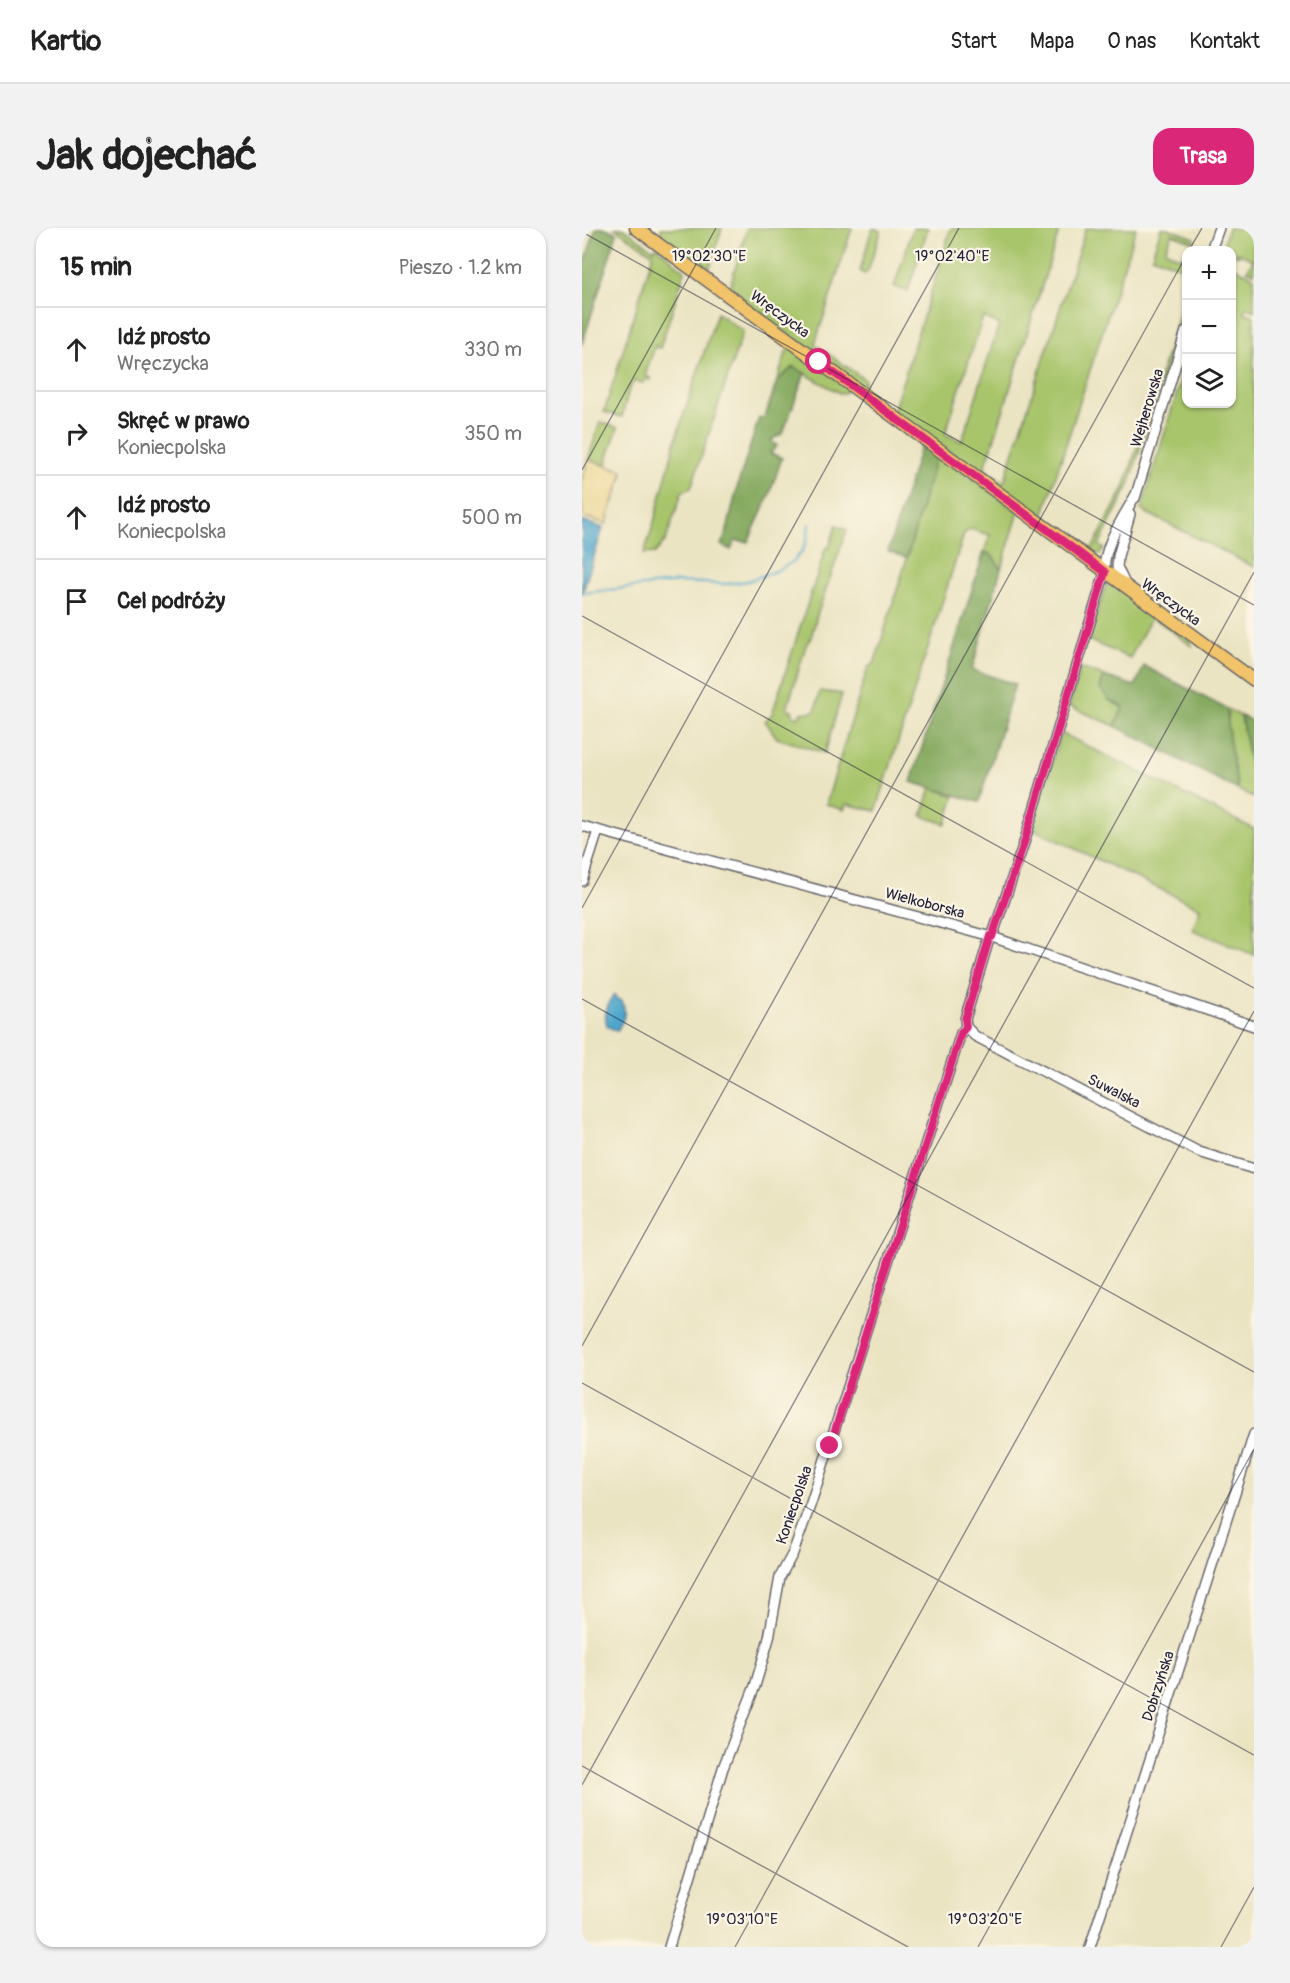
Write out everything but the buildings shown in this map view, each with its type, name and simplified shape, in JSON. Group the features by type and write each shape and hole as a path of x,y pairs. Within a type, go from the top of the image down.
{"main road":[{"name":"Wręczycka","path":"636,228 1254,680"}],"street":[{"path":"1212,246 1219,228"},
{"name":"Wejherowska","path":"1118,556 1182,345"},
{"name":"Wejherowska","path":"1108,548 1136,494"},
{"path":"1082,555 1094,558 1108,548"},
{"path":"1108,548 1105,572 1118,556"},
{"path":"1118,556 1118,572 1128,589"},
{"name":"Koniecpolska","path":"669,1947 723,1768 755,1686 763,1659 780,1576 793,1553 811,1503 922,1151 961,1033 966,1027 965,1019 1024,843 1105,572"},
{"name":"Wielkoborska","path":"582,826 991,936 1254,1026"},
{"path":"582,881 598,831"},
{"name":"Suwalska","path":"966,1027 975,1036 1199,1152 1254,1169"},
{"name":"Dobrzyńska","path":"1090,1947 1254,1434"}],"green space":[{"path":"596,228 606,228 617,233 582,345 582,270"},
{"path":"615,228 624,228 654,250 656,246 685,271 660,348 655,346 645,376 651,380 645,379 643,383 634,381 629,389 622,417 604,412 653,254"},
{"path":"661,228 722,228 708,273 724,284 722,285 660,240"},
{"path":"747,228 852,228 815,344 865,380 862,389 729,290"},
{"path":"874,228 881,231 868,271 864,274 860,271"},
{"path":"913,228 928,228 908,291 894,287"},
{"path":"951,228 1060,228 984,468 1004,482 1086,228 1136,228 1043,516 1092,549 1124,488 1182,307 1182,316 1129,485 1099,545 1104,549 1093,556 893,412","holes":["983,317 999,324 962,441 945,434"]},
{"path":"1161,228 1168,228 1195,238 1194,242 1172,234 1165,250 1182,257 1182,267 1152,256"},
{"path":"1228,228 1254,228 1254,273 1247,270 1252,259 1236,252 1236,246 1223,245"},
{"path":"1236,268 1254,277 1254,311 1246,307 1244,312 1254,316 1254,567 1141,510 1182,376 1182,408 1236,408"},
{"path":"717,313 743,331 691,488 682,492 666,540 655,553 644,554 677,435"},
{"path":"789,344 848,388 846,392 841,394 793,367 777,381"},
{"path":"793,367 805,373 783,433 771,440 777,446 770,453 782,458 769,496 748,542 735,541 731,550 721,545 726,535 738,484 759,418 765,417 777,381"},
{"path":"600,422 618,428 607,465 588,460"},
{"path":"922,442 937,453 907,558 888,551"},
{"path":"937,453 1019,512 1001,569 992,555 984,552 990,535 970,529 964,534 876,811 846,804 844,810 826,804 868,667 874,664"},
{"path":"836,525 847,530 811,638 806,645 787,709 792,710 793,715 798,717 801,713 815,711 820,691 842,694 825,753 777,738 765,721 772,714 826,547 829,548"},
{"path":"984,552 992,555 1001,569 972,670 1015,684 979,802 911,782"},
{"path":"1108,583 1190,639 1192,646 1151,618 1130,658 1088,640"},
{"path":"1144,666 1227,709 1229,738 1238,790 1115,726 1123,707 1109,700 1100,688 1104,676 1135,686"},
{"path":"1080,668 1104,676 1100,688 1109,700 1123,708 1115,726 1069,706"},
{"path":"1227,709 1241,716 1251,769 1254,770 1254,798 1238,790 1229,738"},
{"path":"1241,716 1254,722 1254,770 1251,769"},
{"path":"1061,733 1254,829 1254,955 1193,930 1200,908 1031,828"},
{"path":"931,788 955,796 946,824 922,816"}],"sand":[{"path":"588,460 621,470 623,473 606,524 582,516 582,479"}],"water":[{"path":"582,521 603,528 582,594"},
{"path":"613,995 616,999 622,1000 624,1009 623,1019 617,1031 608,1027 606,1023 606,1011"}],"waterway":[{"path":"582,593 679,582 727,584 748,581 778,570 794,561 803,550 809,524"}],"route":[{"path":"819,362 1105,572 1024,843 992,937 990,936 965,1019 966,1027 961,1033 922,1151 830,1446"}]}
